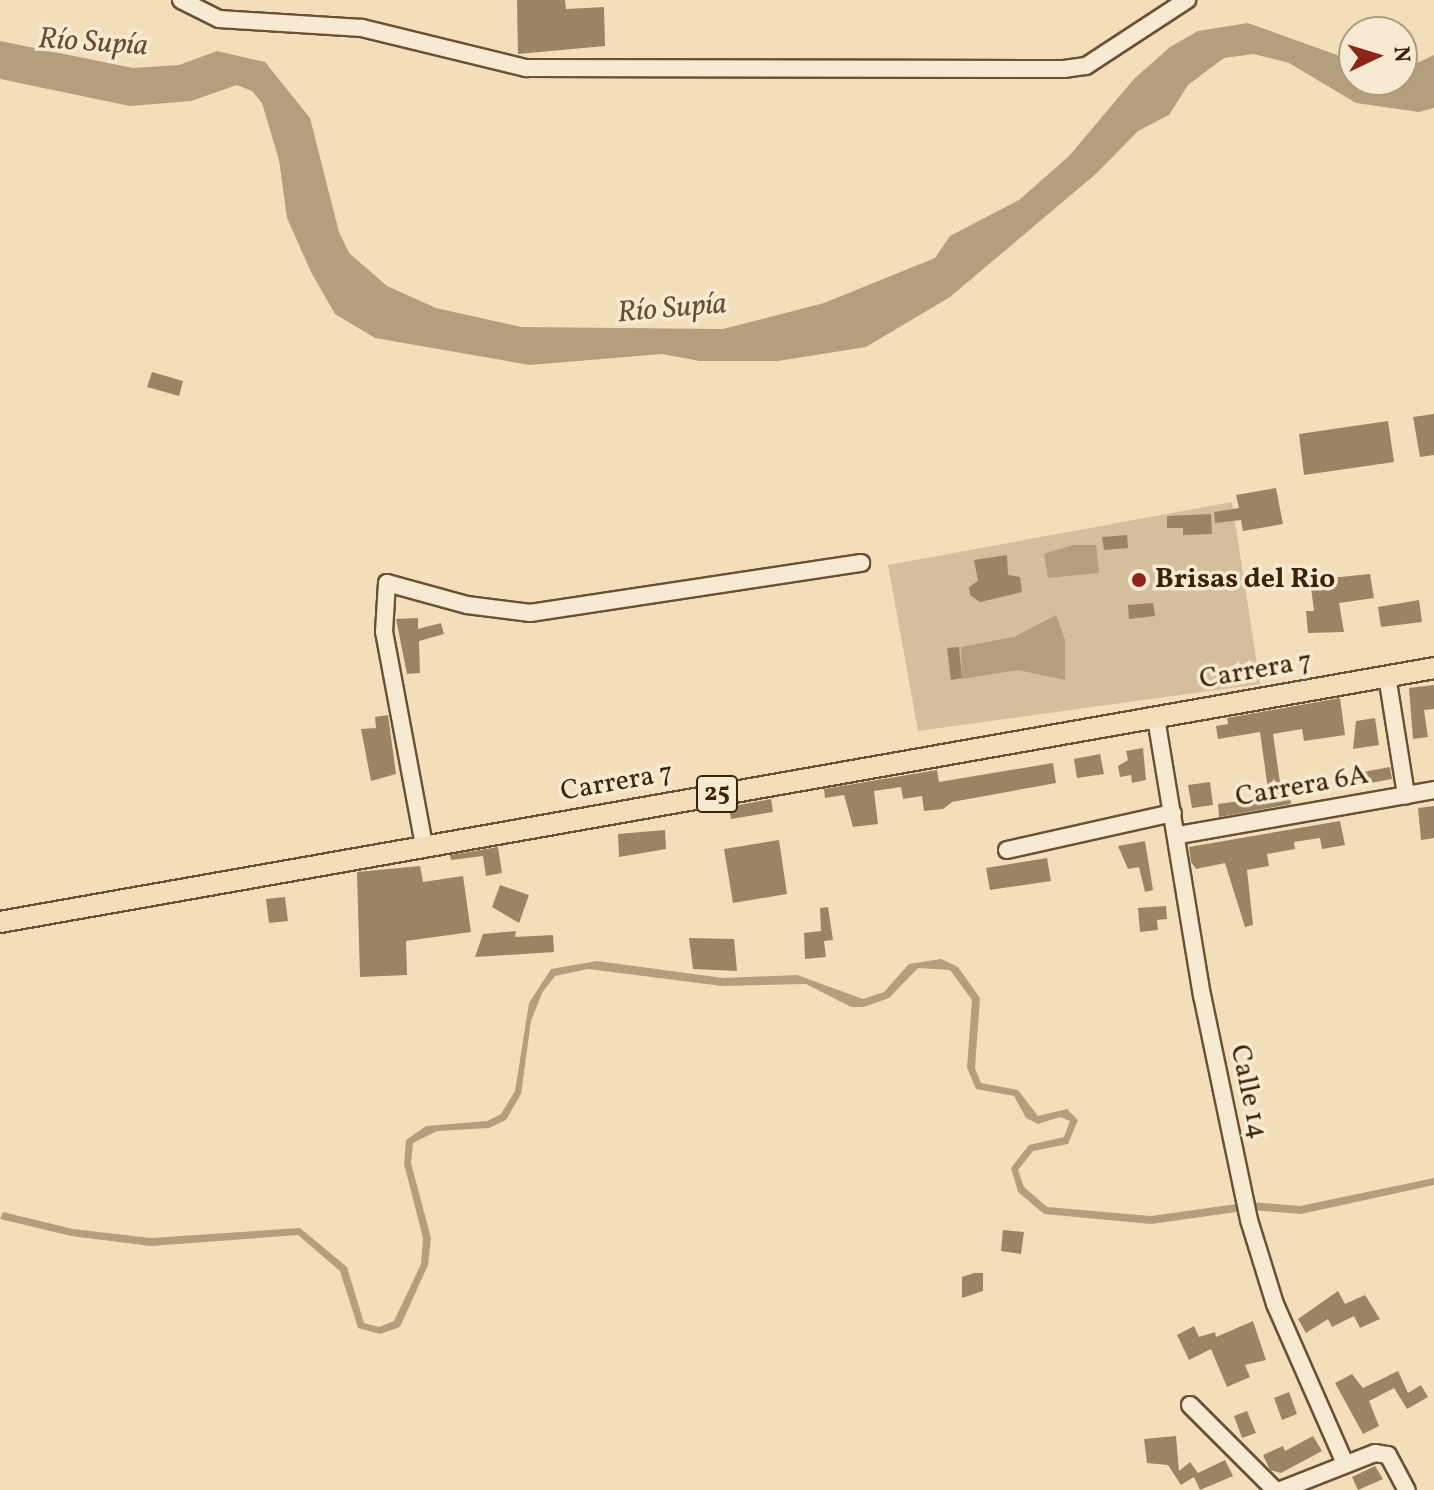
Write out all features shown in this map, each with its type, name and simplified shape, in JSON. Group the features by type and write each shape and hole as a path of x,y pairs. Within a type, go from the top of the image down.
{"main road":[{"name":"Carrera 7","path":"0,922 1434,668"}],"street":[{"path":"181,0 219,19 362,28 526,68 1001,69 1086,66 1187,0"},
{"path":"424,845 384,632 387,583 467,605 530,613 861,563"},
{"path":"1387,676 1406,795"},
{"name":"Calle 14","path":"1156,718 1179,835 1202,995 1242,1193 1275,1304 1344,1461"},
{"name":"Carrera 6A","path":"1179,835 1434,790"},
{"path":"1007,850 1173,813"},
{"path":"1190,1405 1278,1490 1344,1461 1375,1453 1388,1455 1407,1490"}],"shaded area":[{"path":"1248,23 1338,55 1338,92 1289,63 1254,54 1224,58 1188,85 1169,115 1138,131 1097,173 950,297 866,347 778,361 700,361 662,354 530,365 375,338 335,314 311,272 287,218 279,160 262,103 252,91 237,85 191,101 130,106 0,79 0,41 133,68 179,65 217,51 265,62 310,118 339,232 349,253 387,286 436,308 521,327 723,329 824,303 935,258 950,236 1019,200 1069,156 1134,79 1170,47 1198,31"},
{"path":"1434,55 1434,108 1419,112 1356,103 1344,96 1418,96 1418,62"},
{"path":"1232,502 1260,684 918,731 888,565"},
{"path":"1073,545 1096,545 1099,573 1048,578 1044,554"},
{"path":"1056,615 1065,640 1065,680 1018,670 962,679 961,647 1014,637"},
{"path":"941,959 958,967 980,998 975,1068 981,1083 1018,1090 1038,1116 1067,1109 1078,1120 1068,1144 1033,1151 1018,1170 1024,1187 1047,1207 1151,1216 1251,1202 1300,1206 1434,1178 1434,1185 1301,1214 1251,1210 1151,1224 1044,1214 1018,1192 1011,1168 1029,1145 1064,1137 1070,1121 1060,1117 1038,1124 1026,1118 1014,1096 976,1089 967,1068 972,1000 950,970 918,968 889,998 864,1007 851,1007 806,984 722,986 588,969 555,976 542,993 531,1021 521,1094 506,1120 489,1128 437,1131 413,1143 411,1163 431,1238 428,1265 400,1327 380,1334 358,1328 340,1271 298,1235 151,1246 71,1236 0,1219 3,1212 73,1229 151,1238 300,1228 347,1267 364,1323 379,1327 394,1321 421,1264 423,1238 404,1164 406,1140 426,1126 487,1121 501,1114 515,1091 529,1003 551,969 597,961 723,978 797,975 863,999 884,992 909,964"}],"building":[{"path":"517,0 565,0 566,9 604,7 605,46 518,54"},
{"path":"152,372 183,381 179,396 147,387"},
{"path":"1434,414 1434,455 1420,457 1413,417"},
{"path":"1388,421 1394,462 1304,475 1299,434"},
{"path":"1276,488 1283,524 1243,531 1241,520 1215,523 1214,512 1239,508 1236,495"},
{"path":"1211,514 1212,534 1183,535 1183,528 1167,528 1167,516"},
{"path":"1127,535 1128,548 1104,550 1102,537"},
{"path":"1007,555 1008,575 1020,577 1022,592 980,602 970,595 969,587 978,581 974,560"},
{"path":"1370,574 1374,598 1339,603 1344,632 1308,633 1306,611 1314,611 1310,580"},
{"path":"1419,600 1422,622 1381,627 1378,607"},
{"path":"1153,603 1155,616 1129,619 1128,605"},
{"path":"418,618 418,629 441,623 444,634 419,641 420,673 407,674 396,619"},
{"path":"959,647 962,678 951,680 947,648"},
{"path":"1434,685 1434,709 1424,710 1428,737 1413,739 1409,688"},
{"path":"1340,698 1345,735 1304,741 1302,729 1273,734 1282,796 1290,795 1291,804 1219,817 1218,804 1269,797 1260,732 1218,739 1216,726 1228,724 1227,718"},
{"path":"388,715 396,774 371,781 361,729 376,728 375,717"},
{"path":"1375,718 1379,745 1353,749 1356,721"},
{"path":"1143,748 1146,780 1132,783 1131,775 1120,777 1118,766 1128,760 1126,751"},
{"path":"1100,754 1104,774 1077,778 1074,759"},
{"path":"1053,763 1056,783 952,802 943,809 924,811 922,796 903,799 901,787 874,791 878,824 853,827 844,795 825,798 824,789 937,770 939,782"},
{"path":"1390,767 1392,779 1354,786 1352,774"},
{"path":"1210,782 1213,805 1192,808 1188,785"},
{"path":"771,799 773,812 731,819 729,807"},
{"path":"1434,806 1434,838 1421,840 1418,808"},
{"path":"1340,821 1345,845 1322,849 1320,838 1294,842 1295,849 1267,854 1269,866 1247,870 1253,925 1245,927 1225,863 1196,869 1191,862 1189,847"},
{"path":"665,830 666,849 619,857 618,834"},
{"path":"779,840 787,894 733,903 724,849"},
{"path":"1145,841 1153,890 1145,892 1139,867 1128,869 1118,846"},
{"path":"498,847 502,873 486,876 483,856 451,860 450,855"},
{"path":"1047,858 1051,881 990,890 986,868"},
{"path":"420,866 423,882 463,876 471,932 406,941 407,975 360,977 357,872"},
{"path":"500,885 529,895 519,923 492,907"},
{"path":"285,897 288,921 269,923 266,899"},
{"path":"1166,906 1167,919 1157,920 1158,930 1140,932 1138,908"},
{"path":"828,907 833,940 824,941 826,957 805,959 804,933 821,931 820,908"},
{"path":"516,931 515,937 553,935 554,952 475,957 483,934"},
{"path":"689,938 734,939 737,971 693,969"},
{"path":"1003,1230 1024,1232 1021,1254 1001,1251"},
{"path":"983,1273 983,1291 962,1298 962,1277"},
{"path":"1338,1291 1345,1304 1365,1295 1380,1319 1360,1328 1354,1316 1332,1327 1328,1319 1306,1333 1298,1319"},
{"path":"1253,1321 1266,1360 1245,1365 1250,1377 1227,1387 1211,1349 1189,1360 1177,1335 1194,1326 1199,1337 1215,1332 1216,1337"},
{"path":"1398,1371 1408,1393 1421,1385 1428,1397 1407,1409 1394,1388 1369,1401 1379,1426 1363,1434 1335,1383 1352,1374 1363,1388"},
{"path":"1289,1392 1297,1414 1282,1420 1274,1398"},
{"path":"1247,1411 1256,1433 1242,1438 1234,1416"},
{"path":"1176,1436 1179,1471 1190,1462 1198,1473 1225,1460 1233,1476 1200,1490 1194,1477 1181,1485 1168,1465 1147,1463 1144,1439"},
{"path":"1313,1436 1322,1451 1281,1473 1270,1470 1263,1455 1283,1446 1285,1451"},
{"path":"1375,1466 1383,1479 1358,1490 1352,1477"}],"place":[{"name":"Brisas del Rio","path":"1139,580"}],"water label":[{"name":"Río Supía","path":"93,43"},
{"name":"Río Supía","path":"672,309"}]}
